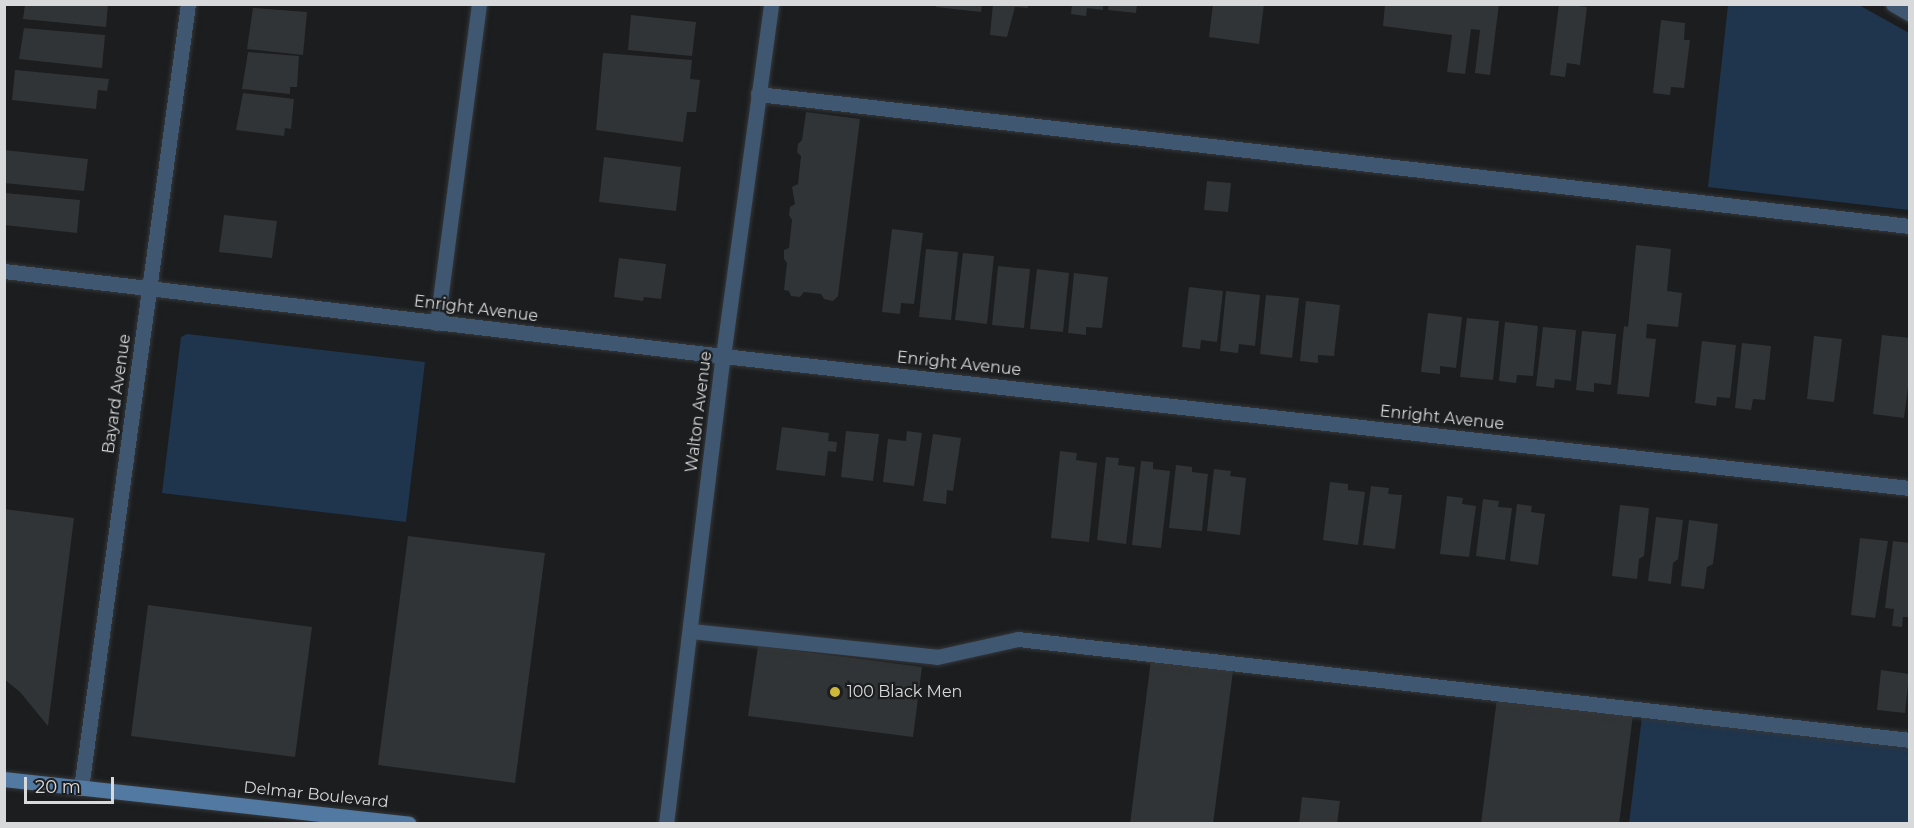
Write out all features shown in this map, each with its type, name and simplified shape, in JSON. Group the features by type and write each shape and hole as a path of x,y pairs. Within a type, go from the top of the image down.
{"main road":[{"name":"Delmar Boulevard","path":"4,779 409,824"}],"street":[{"name":"Bayard Avenue","path":"81,788 188,4"},
{"path":"437,322 479,4"},
{"name":"Walton Avenue","path":"666,824 723,356 771,4"},
{"path":"1893,4 1910,14"},
{"path":"758,94 1910,226"},
{"name":"Enright Avenue","path":"4,271 723,356 1910,488"},
{"path":"691,631 937,657 1018,639 1910,740"}],"shaded area":[{"path":"1728,5 1859,5 1909,33 1909,210 1708,187"},
{"path":"187,334 425,362 406,522 162,493 181,337"},
{"path":"1642,716 1909,747 1909,823 1629,824"}],"building":[{"path":"25,4 108,4 106,27 23,19"},
{"path":"936,4 982,4 981,12 936,7"},
{"path":"993,4 1028,4 1028,8 1015,7 1007,37 990,35"},
{"path":"1072,4 1103,4 1103,10 1087,8 1086,16 1071,14"},
{"path":"1109,4 1137,4 1136,13 1108,10"},
{"path":"1213,4 1264,4 1259,44 1209,37"},
{"path":"1385,4 1499,4 1490,75 1475,73 1480,30 1471,29 1465,74 1447,72 1452,35 1383,26"},
{"path":"1559,4 1587,7 1580,65 1567,63 1565,77 1550,75"},
{"path":"253,8 307,12 303,55 247,49"},
{"path":"631,15 696,22 692,56 628,50"},
{"path":"1661,20 1685,23 1684,40 1690,40 1684,88 1671,87 1670,95 1653,93"},
{"path":"24,28 105,35 102,68 19,59"},
{"path":"248,52 299,56 297,87 290,87 290,94 242,89"},
{"path":"603,53 692,60 690,79 700,80 696,112 687,112 683,142 596,130"},
{"path":"15,70 109,79 107,91 98,90 96,109 12,100"},
{"path":"243,93 294,99 291,129 285,128 284,136 236,130"},
{"path":"806,112 860,119 838,296 833,301 824,299 821,294 804,292 800,297 791,296 789,291 784,290 787,263 784,259 784,250 789,248 792,220 789,215 790,207 795,204 792,187 798,184 801,156 797,152 798,144 802,140"},
{"path":"4,150 88,159 84,191 4,183"},
{"path":"604,157 681,167 676,211 599,202"},
{"path":"1207,181 1231,183 1228,212 1204,210"},
{"path":"5,193 80,200 77,233 4,225"},
{"path":"224,215 277,221 272,258 219,252"},
{"path":"892,229 923,233 914,304 901,303 900,314 882,312"},
{"path":"1636,245 1671,249 1667,291 1682,293 1678,327 1647,324 1646,338 1656,339 1649,397 1617,394 1624,326 1628,327"},
{"path":"926,249 958,252 951,320 919,317"},
{"path":"963,253 994,256 987,324 955,320"},
{"path":"619,258 666,264 661,299 644,297 643,301 614,297"},
{"path":"998,266 1030,269 1024,328 992,325"},
{"path":"1037,269 1069,273 1063,332 1030,329"},
{"path":"1074,273 1108,277 1102,328 1086,327 1086,335 1068,333"},
{"path":"1189,287 1223,291 1217,342 1201,340 1200,349 1182,347"},
{"path":"1226,291 1260,295 1255,346 1239,344 1238,353 1220,351"},
{"path":"1266,295 1299,298 1292,358 1260,354"},
{"path":"1306,301 1340,305 1334,356 1318,355 1318,363 1300,361"},
{"path":"1428,313 1462,317 1456,368 1440,366 1440,374 1421,372"},
{"path":"1467,318 1499,321 1493,380 1460,377"},
{"path":"1505,322 1538,326 1533,376 1517,375 1516,383 1499,381"},
{"path":"1543,327 1576,330 1571,381 1555,379 1554,388 1536,386"},
{"path":"1582,331 1616,334 1611,385 1594,383 1594,392 1576,390"},
{"path":"1882,335 1910,338 1910,372 1904,418 1873,414"},
{"path":"1814,336 1842,339 1834,402 1807,399"},
{"path":"1702,341 1736,345 1730,398 1717,397 1716,406 1695,403"},
{"path":"1742,343 1771,346 1765,400 1753,399 1751,410 1735,408"},
{"path":"782,427 829,433 828,441 837,442 836,452 828,451 825,476 776,470"},
{"path":"846,431 879,434 873,481 841,477"},
{"path":"907,431 922,433 914,486 883,482 888,439 906,441"},
{"path":"933,434 961,438 953,491 947,490 946,504 923,501"},
{"path":"1060,451 1077,453 1076,460 1097,463 1089,542 1051,538"},
{"path":"1106,457 1119,458 1118,465 1135,467 1126,544 1097,540"},
{"path":"1141,461 1153,462 1153,469 1170,471 1161,548 1132,545"},
{"path":"1176,465 1192,467 1192,472 1208,474 1202,531 1169,528"},
{"path":"1214,469 1231,471 1230,476 1246,478 1240,535 1207,531"},
{"path":"1330,482 1348,484 1348,490 1365,492 1358,545 1323,540"},
{"path":"1371,486 1389,488 1388,494 1402,495 1395,549 1363,545"},
{"path":"1447,496 1463,498 1462,504 1476,506 1469,557 1440,554"},
{"path":"1483,499 1499,501 1498,507 1512,508 1505,560 1476,556"},
{"path":"1517,504 1532,506 1531,512 1545,514 1538,565 1510,561"},
{"path":"1620,505 1649,508 1644,556 1639,559 1637,579 1612,576"},
{"path":"4,509 74,518 48,726 20,692 4,679"},
{"path":"1656,517 1683,520 1678,559 1673,563 1671,584 1648,581"},
{"path":"1689,520 1718,524 1713,564 1707,567 1704,589 1681,586"},
{"path":"408,536 545,553 515,783 378,765"},
{"path":"1860,538 1888,541 1875,618 1851,615"},
{"path":"1893,541 1910,543 1910,613 1909,617 1903,617 1902,627 1892,626 1894,609 1885,608"},
{"path":"148,605 312,627 295,757 131,736"},
{"name":"100 Black Men","path":"758,646 922,667 913,737 748,716"},
{"path":"1151,660 1233,671 1213,824 1130,824"},
{"path":"1881,670 1909,674 1905,713 1877,710"},
{"path":"1497,698 1633,715 1619,824 1481,824"},
{"path":"1302,797 1340,801 1337,824 1299,824"}],"place":[{"name":"100 Black Men","path":"835,692"}]}
